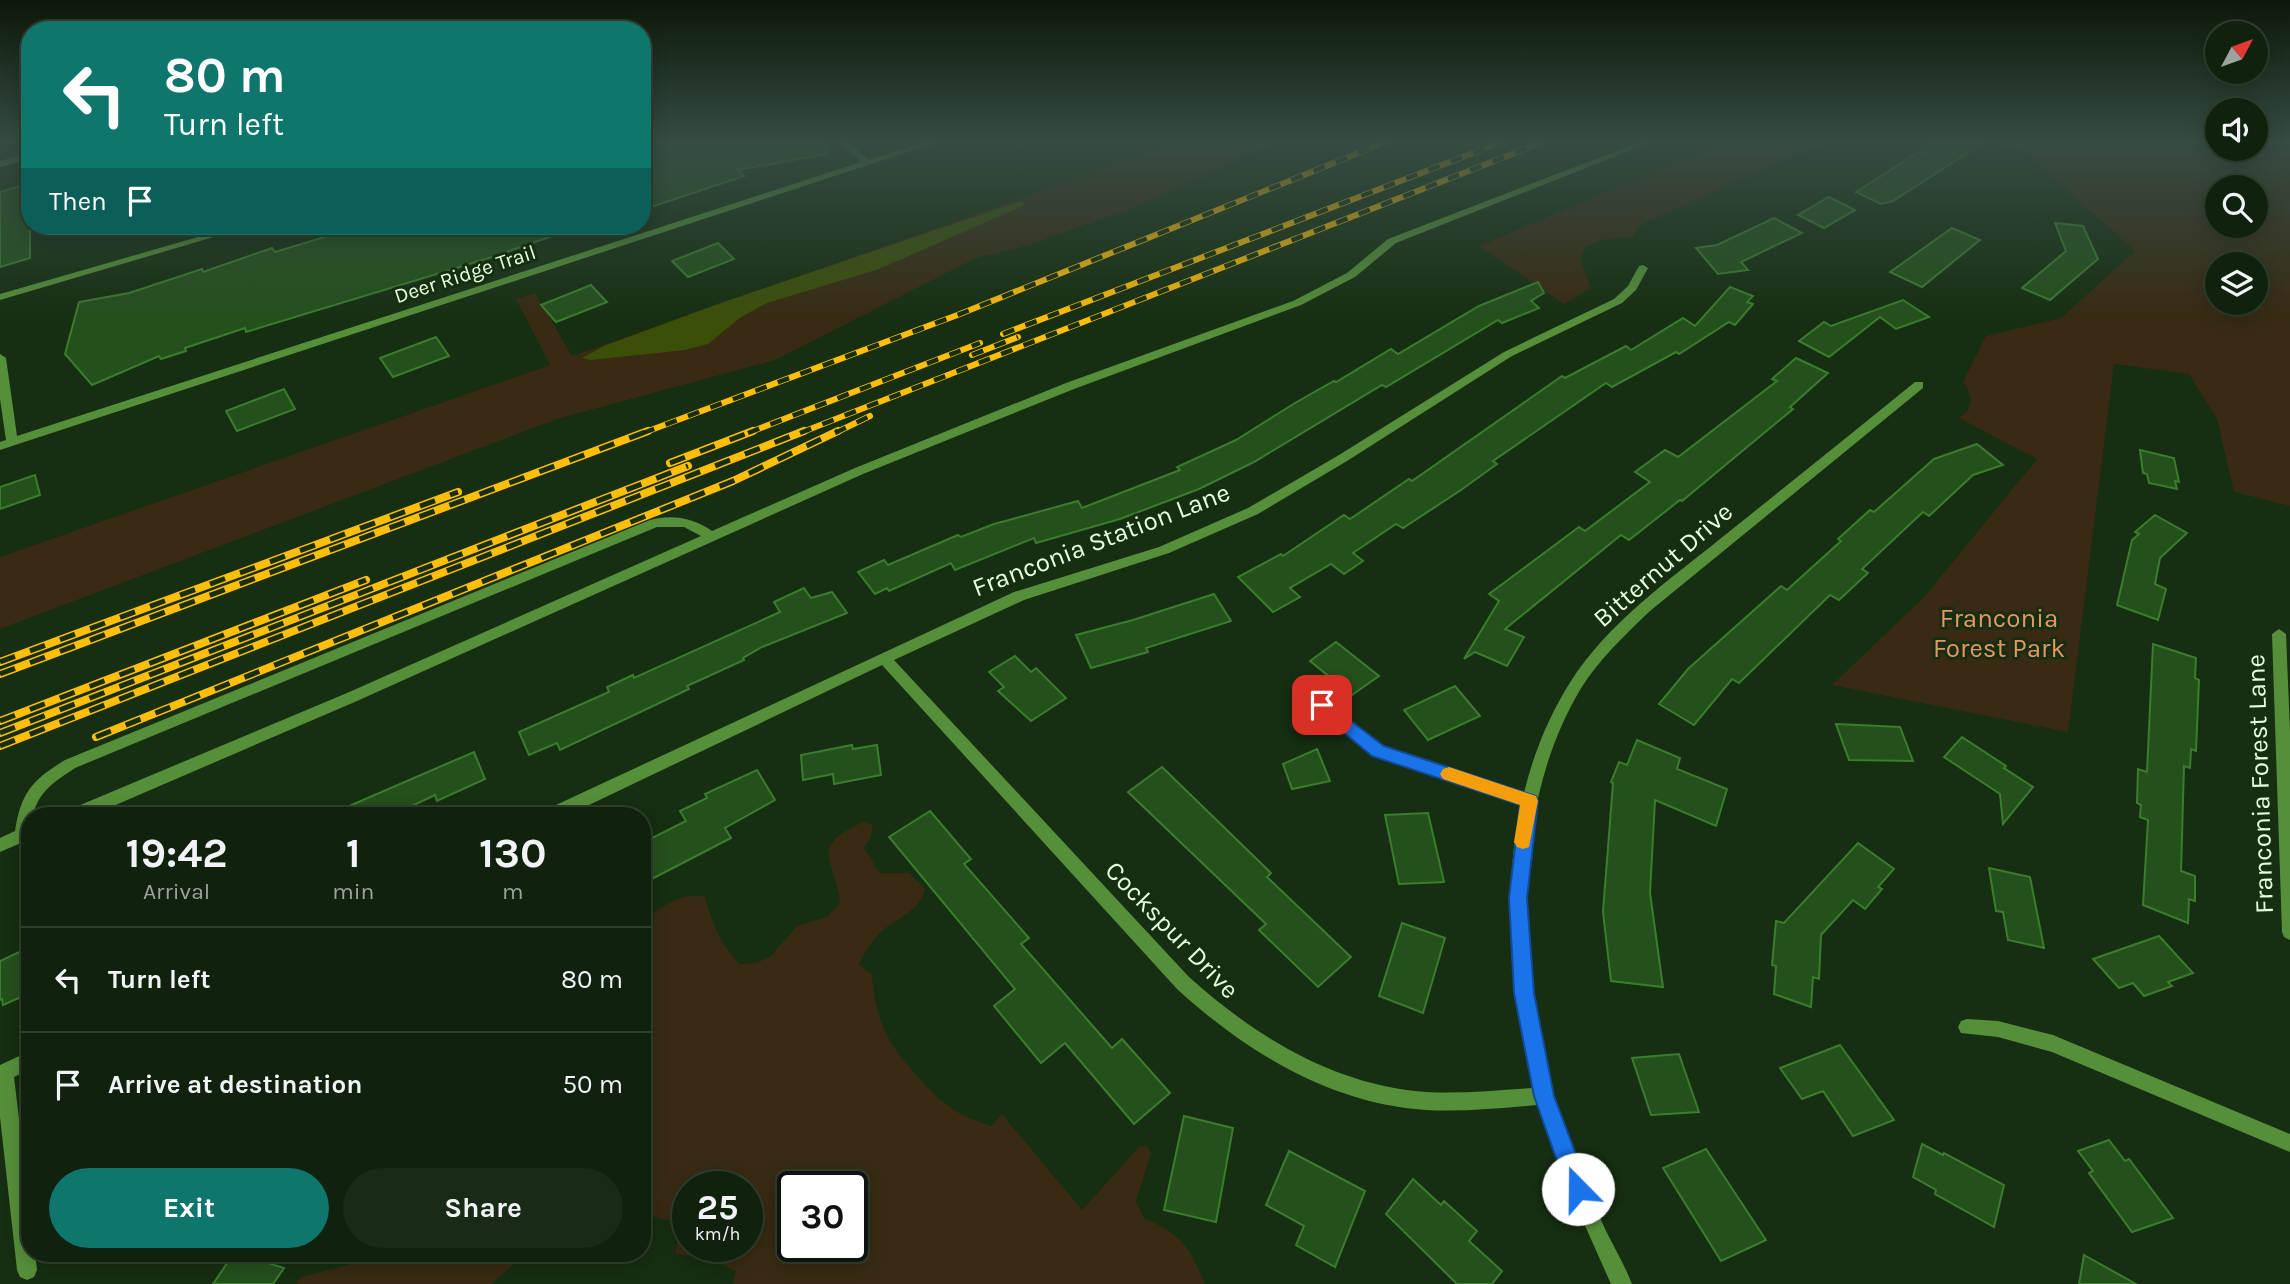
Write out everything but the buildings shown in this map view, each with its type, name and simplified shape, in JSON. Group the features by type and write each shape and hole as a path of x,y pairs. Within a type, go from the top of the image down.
{"street":[{"name":"Deer Ridge Trail","path":"651,233 745,203"},
{"path":"93,807 985,419 1297,303 1351,275 1392,241 1489,203"},
{"path":"0,297 215,235"},
{"name":"Deer Ridge Trail","path":"6,444 646,235"},
{"name":"Franconia Station Lane","path":"568,807 1019,596 1164,550 1253,511 1508,354 1618,301 1632,288 1643,268"},
{"path":"0,358 6,444"},
{"name":"Bitternut Drive","path":"1622,1284 1578,1189 1544,1096 1530,1031 1520,960 1518,889 1530,801 1538,767 1554,726 1576,686 1606,645 1645,607 1919,385"},
{"path":"26,807 34,790 44,780 70,764 655,523 670,520 688,523 699,527 711,537"},
{"name":"Franconia Forest Lane","path":"2279,634 2290,932"},
{"name":"Cockspur Drive","path":"884,658 1183,983 1210,1010 1259,1046 1293,1064 1359,1088 1410,1099 1438,1101 1544,1096"},
{"path":"1322,705 1378,751 1530,801"},
{"path":"0,845 21,836"},
{"path":"1967,1027 1998,1029 2053,1044 2290,1143"},
{"path":"21,1064 2,1073 21,1223"},
{"path":"26,1262 27,1270"}],"green space":[{"path":"1007,203 1144,203 1029,245 976,258 775,360 557,419 0,629 0,557 550,365 516,299 535,293 572,356"},
{"path":"1581,203 1690,203 1638,226 1633,238 1603,239 1586,247 1580,260 1591,288 1564,304 1479,246"},
{"name":"Franconia Forest Park","path":"2081,203 2205,203 2205,238 2268,238 2268,203 2290,203 2290,506 2234,492 2217,419 2189,374 2114,364 2068,732 1832,685 1925,596 2037,459 1959,418 1968,409 1971,401 1963,382 1986,336 2061,318 2135,251"},
{"path":"863,822 873,825 870,839 864,848 880,873 909,873 925,889 923,897 914,908 875,938 859,964 872,975 876,1005 884,1030 907,1064 934,1094 967,1117 991,1126 1002,1114 1082,1210 1139,1147 1147,1145 1151,1153 1136,1201 1144,1218 1176,1236 1189,1250 1205,1284 733,1284 736,1271 717,1262 763,1262 763,1171 672,1171 672,1221 651,1216 651,915 679,899 688,896 705,897 727,949 740,964 756,963 770,957 797,926 827,917 840,903 830,864 830,847 835,839"},
{"path":"360,1262 516,1262 492,1284 296,1284 301,1277"}],"shaded area":[{"path":"1015,203 1025,205 879,269 767,303 741,317 708,344 685,350 591,360 582,358 604,346 715,305"}],"railway":[{"path":"643,433 960,314 1235,203"},
{"path":"1003,334 1343,203"},
{"path":"800,433 1387,203"},
{"path":"972,355 1018,337"},
{"path":"748,433 980,343"},
{"path":"835,433 870,416"},
{"path":"0,674 648,431"},
{"path":"670,463 753,431"},
{"path":"0,746 804,431"},
{"path":"96,737 733,481 838,431"},
{"path":"0,733 688,466"},
{"path":"0,662 458,492"},
{"path":"0,721 366,580"}],"slow traffic":[{"path":"1449,774 1530,801 1523,842"}],"route":[{"path":"1322,705 1378,751 1530,801 1518,898 1524,993 1544,1096 1578,1189"}]}
